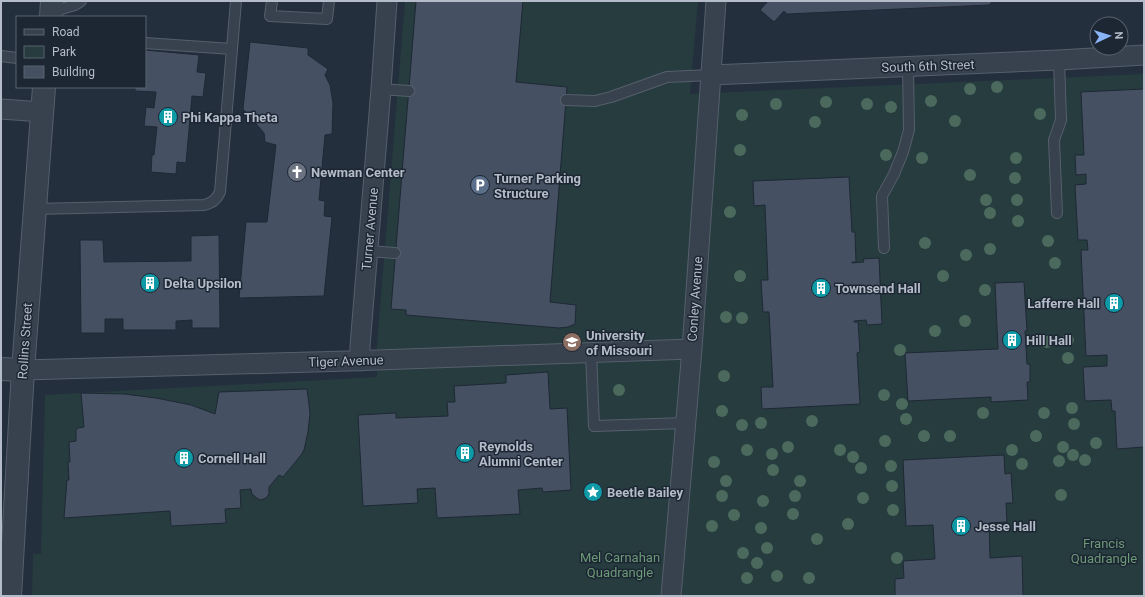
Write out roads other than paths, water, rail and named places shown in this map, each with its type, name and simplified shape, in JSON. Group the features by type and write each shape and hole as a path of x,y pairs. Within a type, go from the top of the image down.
{"street":[{"name":"Turner Avenue","path":"360,361 387,1"},
{"name":"Conley Avenue","path":"671,596 692,349 716,1"},
{"name":"South 6th Street","path":"711,75 1144,55"},
{"name":"Rollins Street","path":"10,596 23,370 44,88"},
{"path":"1,109 42,112"},
{"name":"Tiger Avenue","path":"1,369 23,370 360,361 692,349"}],"lane":[{"path":"51,10 75,5 81,1"},
{"path":"35,209 204,205 211,203 216,199 220,192 236,1"},
{"path":"272,1 270,16 327,19 329,1"},
{"path":"146,43 232,49"},
{"path":"1,56 16,58"},
{"path":"1056,214 1054,140 1061,120 1059,60"},
{"path":"884,248 882,196 894,174 910,130 908,67"},
{"path":"566,100 595,101 611,98 667,77 711,75"},
{"path":"381,89 409,92"},
{"path":"368,251 395,253"},
{"path":"591,352 594,426 686,423"}],"place":[{"name":"Phi Kappa Theta","path":"168,117"},
{"name":"Newman Center","path":"297,172"},
{"name":"Turner Parking Structure","path":"480,185"},
{"name":"Delta Upsilon","path":"150,283"},
{"name":"Townsend Hall","path":"821,288"},
{"name":"Lafferre Hall","path":"1114,303"},
{"name":"Hill Hall","path":"1012,340"},
{"name":"University of Missouri","path":"572,342"},
{"name":"Reynolds Alumni Center","path":"465,453"},
{"name":"Cornell Hall","path":"184,458"},
{"name":"Beetle Bailey","path":"593,492"},
{"name":"Jesse Hall","path":"961,526"}],"park label":[{"name":"Francis Quadrangle","path":"1104,550"},
{"name":"Mel Carnahan Quadrangle","path":"620,564"}]}
